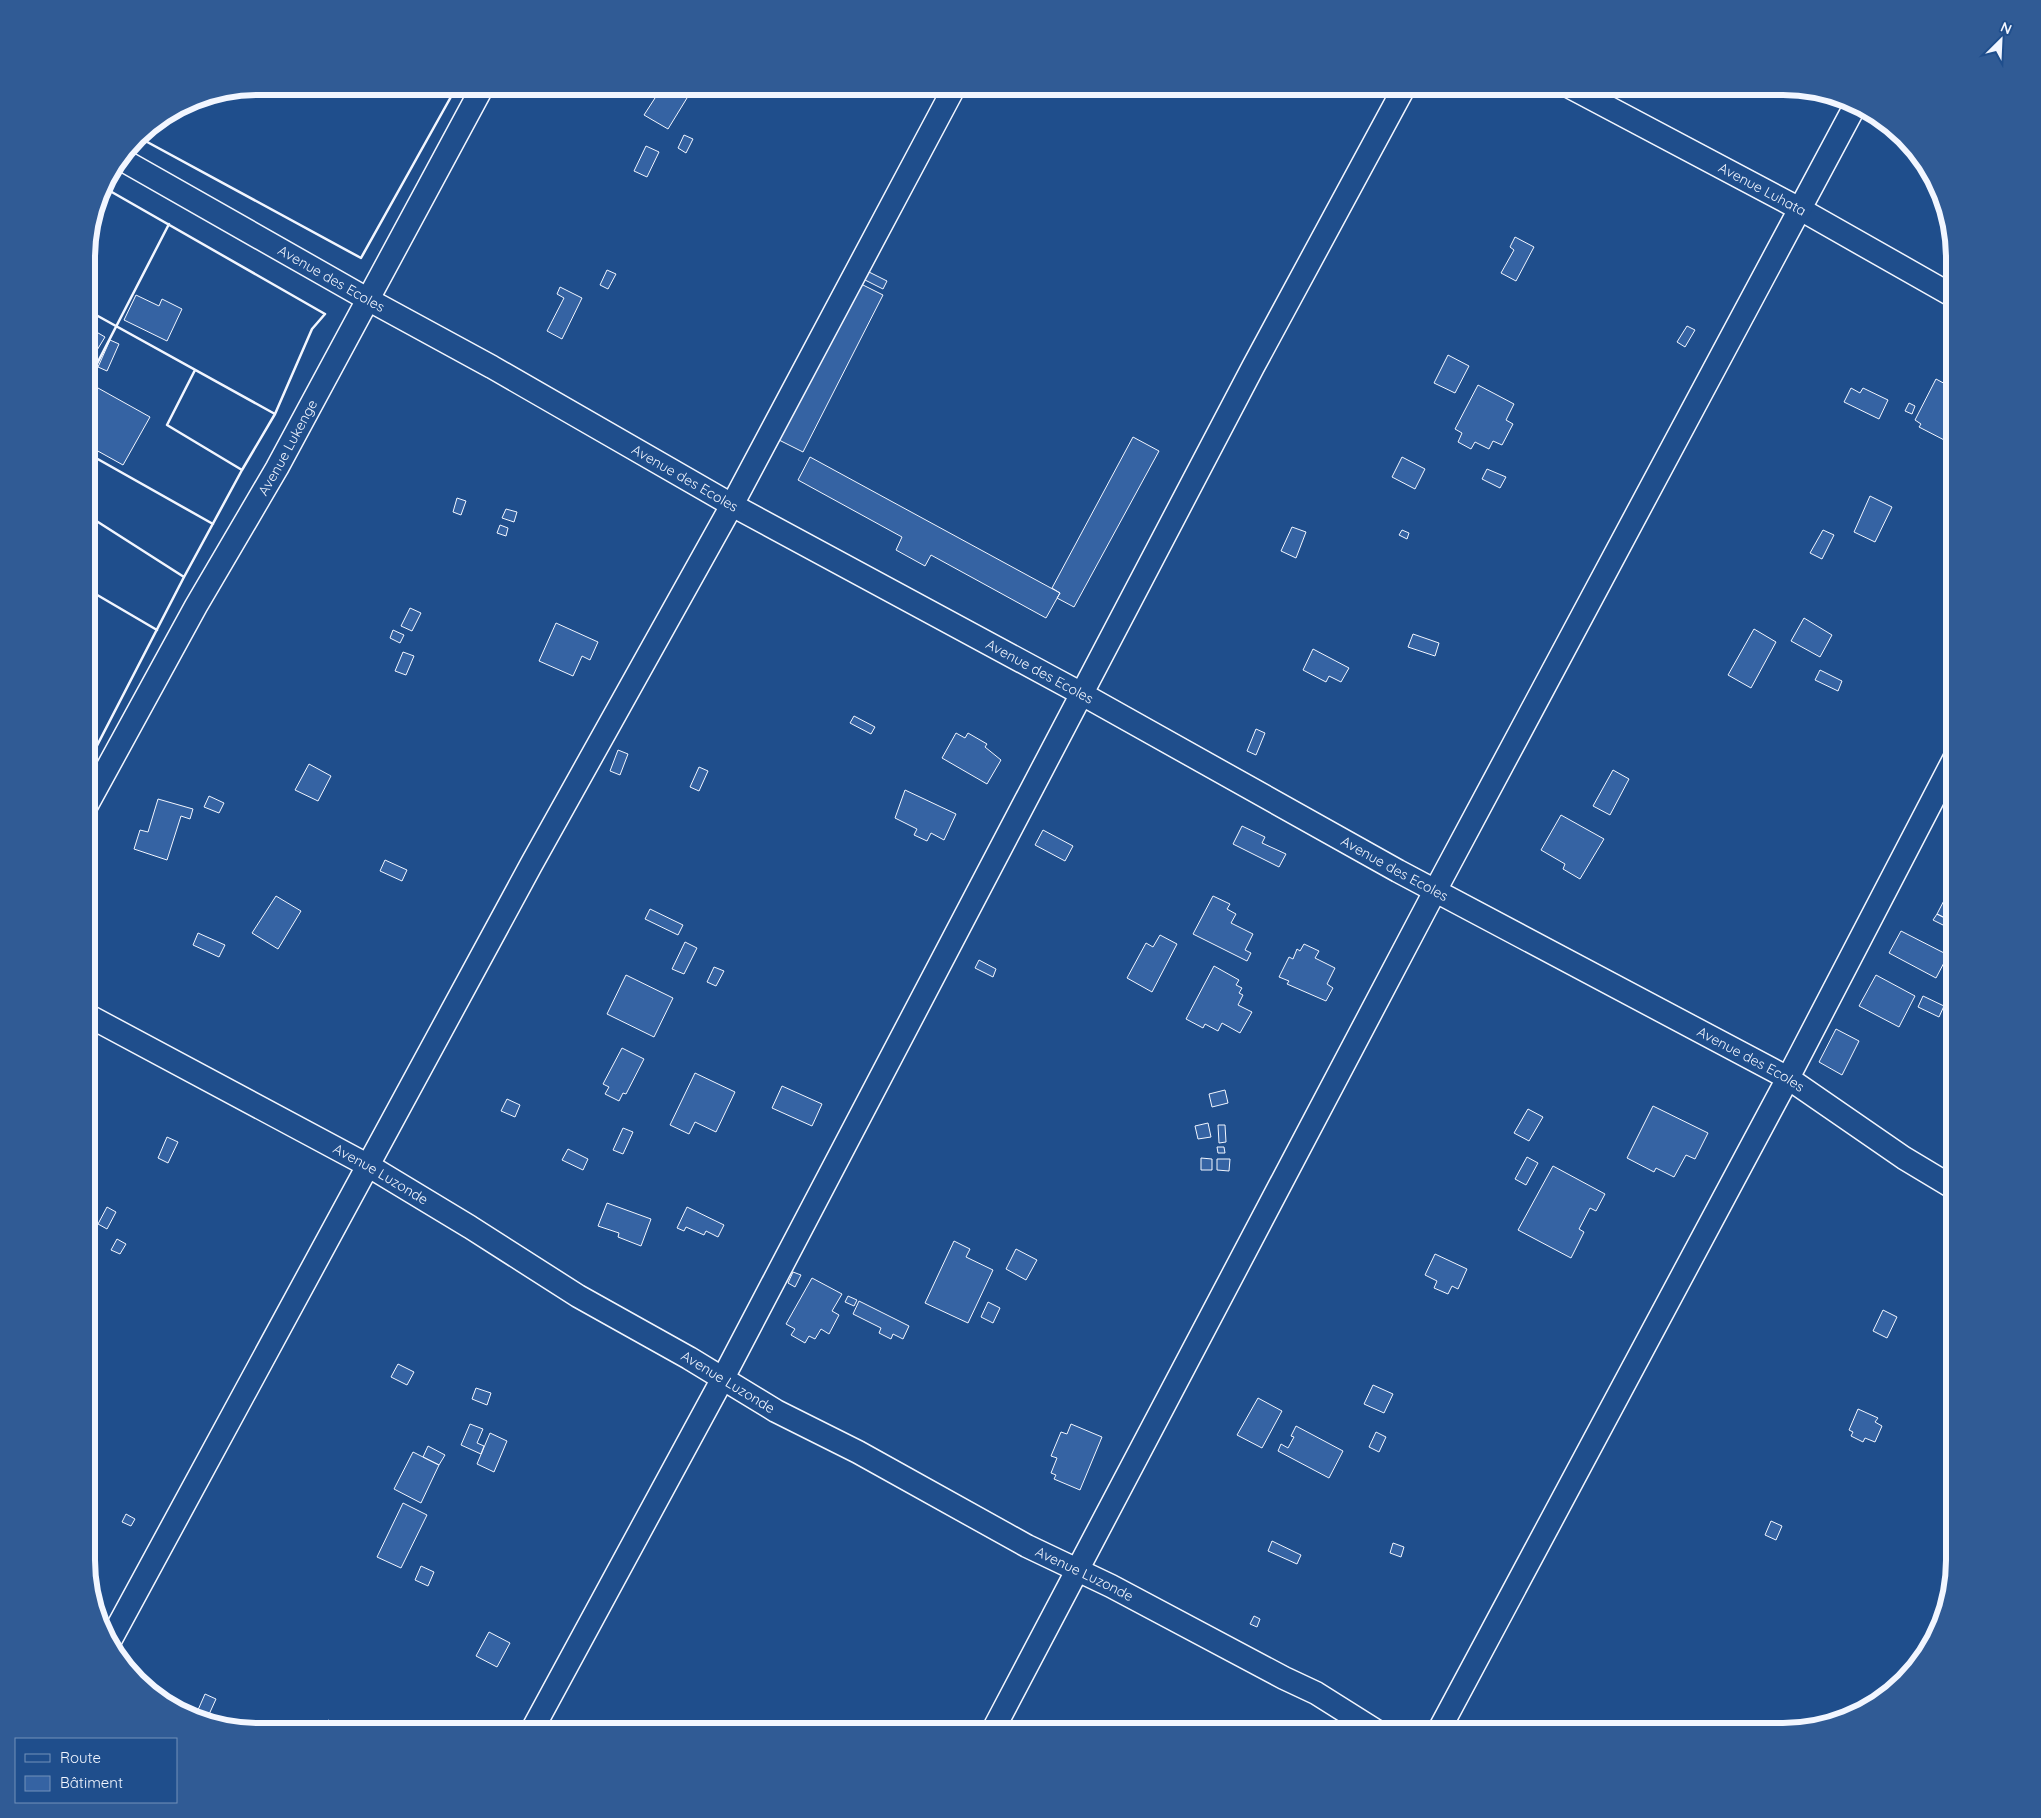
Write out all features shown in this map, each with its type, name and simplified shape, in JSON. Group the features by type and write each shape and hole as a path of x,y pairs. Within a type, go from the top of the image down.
{"street":[{"name":"Avenue Lukenge","path":"95,789 196,606 277,468 478,95"},
{"path":"113,1635 531,865 732,504 950,95"},
{"path":"536,1723 723,1378 1253,367 1400,95"},
{"name":"Avenue Luhata","path":"1585,95 1800,209 1946,292"},
{"path":"997,1723 1434,891 1853,110"},
{"name":"Avenue des Ecoles","path":"126,162 732,504 1082,694 1434,891 1788,1078 1904,1158 1946,1183"},
{"path":"1443,1723 1788,1078 1946,774"},
{"name":"Avenue Luzonde","path":"95,1019 369,1166 578,1296 776,1410 858,1452 985,1524 1027,1546 1078,1569 1316,1693 1364,1723"}],"building":[{"path":"649,95 682,95 687,98 668,129 644,115 655,98"},
{"path":"684,135 693,139 686,153 678,148"},
{"path":"646,146 659,152 647,177 634,171"},
{"path":"1515,237 1534,247 1516,281 1501,273 1514,250 1510,247"},
{"path":"607,270 616,274 608,289 600,285"},
{"path":"867,271 887,281 883,289 863,279"},
{"path":"859,283 883,295 803,452 779,440"},
{"path":"560,287 582,298 562,339 547,331 564,298 557,294"},
{"path":"136,295 159,306 162,299 182,309 167,341 124,320"},
{"path":"1687,326 1695,330 1685,347 1677,342"},
{"path":"95,331 105,337 95,353"},
{"path":"110,340 119,344 107,371 98,367"},
{"path":"1448,355 1469,366 1455,393 1434,383"},
{"path":"1936,379 1946,384 1946,441 1919,427 1921,424 1915,420"},
{"path":"1478,385 1514,404 1506,420 1513,424 1502,445 1493,441 1489,449 1475,442 1471,449 1458,442 1462,433 1455,429"},
{"path":"98,388 150,417 123,465 95,449 95,394"},
{"path":"1851,388 1860,393 1863,388 1888,400 1879,419 1844,402"},
{"path":"1909,403 1915,406 1912,414 1905,411"},
{"path":"1133,437 1159,451 1074,607 1057,598 1060,593 1052,588"},
{"path":"810,457 1060,593 1046,618 931,555 925,566 896,550 902,537 798,480"},
{"path":"1402,457 1425,469 1415,489 1392,477"},
{"path":"1487,469 1506,477 1500,488 1482,479"},
{"path":"1870,496 1892,507 1875,542 1854,532"},
{"path":"457,498 466,501 461,515 453,512"},
{"path":"506,509 517,512 514,522 502,518"},
{"path":"500,525 508,528 506,536 497,533"},
{"path":"1292,527 1306,532 1296,558 1281,551"},
{"path":"1402,530 1409,533 1407,539 1399,535"},
{"path":"1823,530 1834,535 1822,559 1810,553"},
{"path":"410,608 421,613 412,631 401,626"},
{"path":"1804,618 1832,635 1820,657 1791,641"},
{"path":"556,623 598,642 590,660 582,656 573,676 539,661"},
{"path":"1754,629 1776,642 1751,688 1728,675"},
{"path":"393,630 404,635 400,643 390,638"},
{"path":"1413,634 1439,643 1435,656 1408,647"},
{"path":"1313,649 1349,668 1341,682 1329,676 1326,682 1303,670"},
{"path":"403,652 414,656 406,675 395,671"},
{"path":"1820,670 1842,681 1838,691 1815,680"},
{"path":"854,716 875,727 871,734 850,723"},
{"path":"1256,729 1265,733 1256,755 1247,751"},
{"path":"956,733 965,738 968,733 987,744 985,747 1001,760 987,784 942,758"},
{"path":"618,750 628,754 620,775 610,771"},
{"path":"309,764 331,776 318,801 295,790"},
{"path":"699,767 708,771 699,791 690,787"},
{"path":"1613,770 1629,779 1610,815 1593,806"},
{"path":"905,790 956,814 944,840 931,833 927,841 914,835 917,829 895,818"},
{"path":"209,796 224,803 219,813 204,807"},
{"path":"158,799 193,809 190,819 181,816 167,860 134,849 140,830 148,832"},
{"path":"1561,815 1604,839 1580,879 1563,869 1565,864 1541,850"},
{"path":"1242,826 1265,837 1262,843 1286,854 1279,867 1233,844"},
{"path":"1043,830 1073,846 1065,861 1035,845"},
{"path":"385,860 407,870 402,881 380,871"},
{"path":"276,896 301,911 278,949 252,933"},
{"path":"1213,896 1230,904 1227,909 1236,914 1231,923 1253,934 1245,950 1251,953 1247,961 1193,934"},
{"path":"1946,897 1946,918 1937,914"},
{"path":"650,909 683,925 678,935 645,919"},
{"path":"1937,914 1946,918 1946,926 1933,920"},
{"path":"1901,931 1946,954 1946,959 1936,978 1889,953"},
{"path":"198,933 225,945 219,957 193,945"},
{"path":"1160,935 1177,944 1152,992 1127,978 1146,943 1153,947"},
{"path":"685,942 697,948 684,974 672,969"},
{"path":"1304,944 1319,951 1315,958 1335,968 1327,984 1333,988 1326,1001 1287,984 1289,981 1279,977 1289,957 1293,959 1297,949 1300,951"},
{"path":"979,960 996,969 993,977 975,968"},
{"path":"1214,966 1239,980 1236,985 1242,988 1239,993 1243,995 1238,1005 1252,1012 1240,1033 1222,1023 1218,1031 1205,1024 1203,1028 1186,1019"},
{"path":"714,967 724,971 716,986 707,982"},
{"path":"626,975 673,998 654,1037 607,1014"},
{"path":"1876,975 1915,996 1899,1027 1859,1006"},
{"path":"1923,996 1944,1006 1939,1017 1918,1007"},
{"path":"1836,1029 1859,1041 1842,1075 1819,1062"},
{"path":"622,1048 644,1059 626,1094 623,1093 619,1101 605,1094 609,1087 603,1084"},
{"path":"695,1073 735,1092 716,1132 695,1122 689,1134 670,1125"},
{"path":"782,1086 822,1104 812,1126 772,1108"},
{"path":"1225,1090 1228,1103 1212,1107 1209,1094"},
{"path":"507,1099 520,1105 515,1117 501,1111"},
{"path":"1653,1106 1708,1133 1695,1159 1686,1155 1674,1177 1656,1168 1654,1172 1627,1158"},
{"path":"1528,1109 1543,1117 1529,1141 1514,1133"},
{"path":"1208,1123 1211,1137 1198,1139 1195,1126"},
{"path":"1218,1125 1225,1125 1226,1142 1219,1143"},
{"path":"623,1128 633,1132 623,1154 613,1150"},
{"path":"167,1137 178,1142 168,1163 158,1158"},
{"path":"1217,1147 1224,1147 1225,1153 1218,1153"},
{"path":"568,1149 588,1159 583,1170 562,1160"},
{"path":"1527,1157 1538,1163 1526,1185 1515,1179"},
{"path":"1201,1158 1212,1159 1212,1170 1201,1170"},
{"path":"1217,1159 1230,1159 1229,1171 1217,1170"},
{"path":"1553,1166 1605,1194 1596,1211 1590,1208 1579,1229 1584,1232 1571,1258 1518,1230"},
{"path":"607,1203 651,1219 641,1246 618,1237 619,1233 598,1226"},
{"path":"107,1207 116,1212 107,1229 98,1224"},
{"path":"687,1207 724,1225 718,1237 706,1231 704,1235 686,1227 684,1231 677,1228"},
{"path":"117,1239 126,1244 120,1254 111,1250"},
{"path":"954,1241 970,1249 966,1257 993,1270 968,1323 925,1303"},
{"path":"1016,1249 1037,1260 1026,1280 1006,1269"},
{"path":"1435,1254 1467,1269 1458,1289 1452,1286 1448,1294 1434,1288 1437,1281 1425,1275"},
{"path":"793,1272 801,1275 795,1287 788,1283"},
{"path":"812,1278 842,1294 832,1311 839,1315 829,1334 821,1329 815,1339 809,1336 805,1343 791,1335 795,1329 786,1324"},
{"path":"848,1296 857,1300 854,1306 845,1302"},
{"path":"859,1301 909,1326 903,1339 893,1334 891,1339 879,1333 881,1328 853,1314"},
{"path":"988,1302 1000,1308 993,1323 981,1317"},
{"path":"1883,1310 1897,1317 1887,1338 1873,1331"},
{"path":"398,1364 414,1372 407,1385 391,1377"},
{"path":"1373,1385 1393,1394 1384,1413 1364,1404"},
{"path":"476,1388 491,1393 487,1405 472,1399"},
{"path":"1258,1398 1282,1411 1262,1448 1237,1435"},
{"path":"1858,1409 1878,1418 1875,1422 1882,1426 1875,1442 1865,1438 1863,1442 1851,1436 1853,1432 1849,1430"},
{"path":"470,1424 483,1429 477,1443 484,1446 481,1454 461,1445"},
{"path":"1071,1424 1102,1437 1080,1490 1054,1479 1056,1475 1051,1473 1057,1458 1051,1456 1061,1432 1067,1434"},
{"path":"1296,1426 1343,1451 1329,1478 1278,1451 1281,1444 1288,1448 1294,1437 1291,1436"},
{"path":"1376,1432 1386,1437 1379,1452 1369,1447"},
{"path":"490,1433 507,1441 494,1472 477,1464"},
{"path":"428,1446 445,1455 439,1465 423,1457"},
{"path":"413,1452 439,1465 421,1503 394,1489"},
{"path":"403,1503 427,1515 401,1568 377,1557"},
{"path":"126,1514 135,1519 131,1526 122,1522"},
{"path":"1771,1521 1782,1526 1776,1540 1765,1535"},
{"path":"1272,1541 1301,1555 1297,1564 1268,1551"},
{"path":"1393,1543 1404,1547 1401,1557 1390,1553"},
{"path":"421,1566 434,1572 428,1586 415,1580"},
{"path":"1254,1616 1260,1619 1257,1627 1250,1624"},
{"path":"489,1632 510,1643 497,1667 476,1656"},
{"path":"205,1694 216,1699 209,1715 197,1712"}],"wall":[{"path":"145,141 361,258 452,95"},
{"path":"95,749 184,577 242,470 275,414 312,329 325,314 109,191"},
{"path":"95,367 169,224"},
{"path":"95,314 275,414"},
{"path":"195,370 167,425 242,470"},
{"path":"95,458 213,524"},
{"path":"95,520 184,577"},
{"path":"95,594 157,630"}]}
